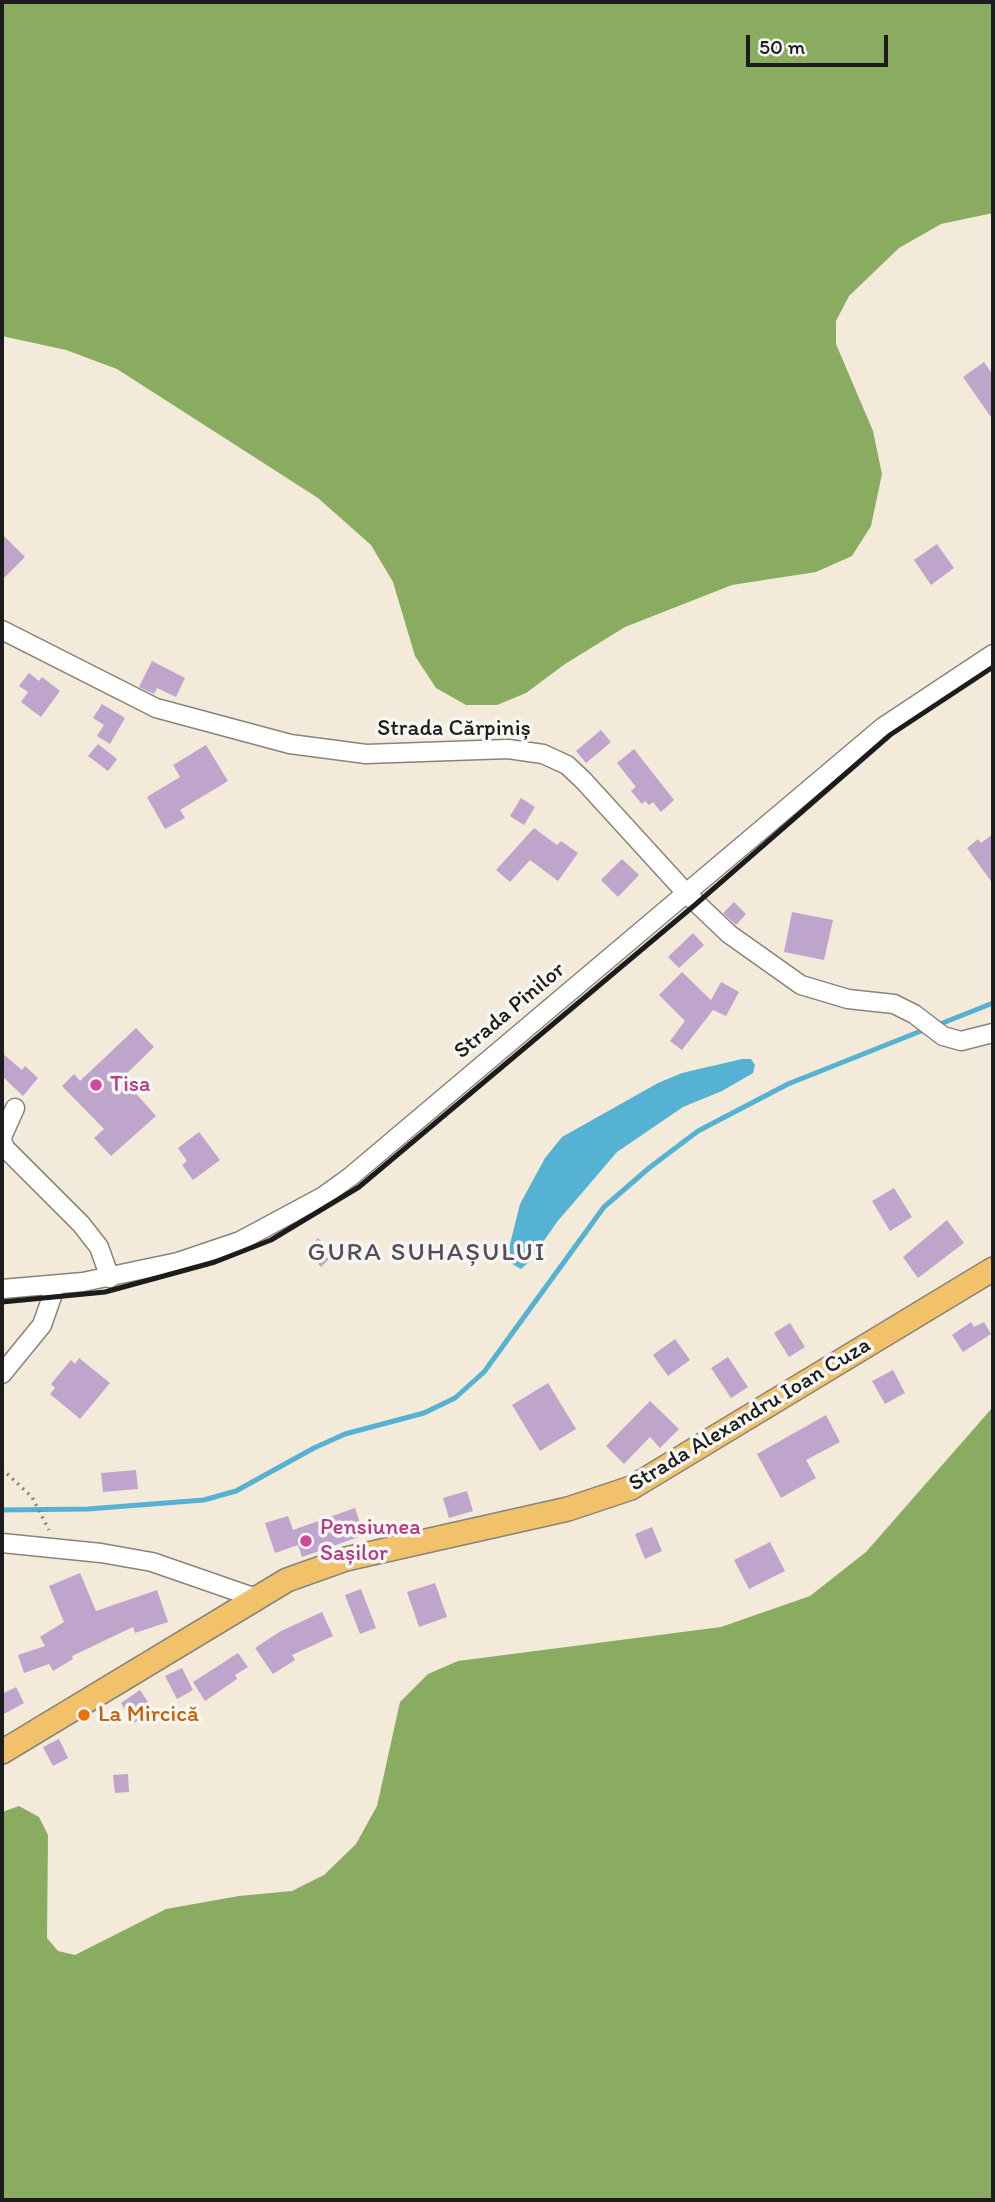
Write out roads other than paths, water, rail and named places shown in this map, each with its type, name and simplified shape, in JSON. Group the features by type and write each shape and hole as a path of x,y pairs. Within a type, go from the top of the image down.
{"main road":[{"name":"Strada Alexandru Ioan Cuza","path":"2,1752 253,1597 287,1580 346,1559 568,1509 631,1488 993,1269"}],"street":[{"name":"Strada Cărpiniș","path":"2,630 156,708 290,744 366,754 508,749 543,754 567,765 583,780 687,894 729,934 801,985 822,994 894,1004 914,1014 943,1036 961,1041 993,1033"},
{"name":"Strada Pinilor","path":"2,1289 110,1278 178,1262 240,1241 322,1197 350,1177 883,727 993,654"},
{"path":"15,1108 2,1139 5,1148 93,1239 105,1261 110,1278"},
{"path":"2,1374 43,1325 56,1285"},
{"path":"2,1543 101,1553 152,1562 214,1581 253,1597"}],"water":[{"path":"751,1059 755,1065 753,1073 722,1091 683,1107 617,1152 557,1222 529,1262 521,1269 509,1262 508,1252 520,1204 545,1158 562,1137 658,1083 682,1073"}],"waterway":[{"path":"935,1026 993,1003"},
{"path":"2,1510 88,1509 204,1500 236,1491 345,1434 424,1413 455,1398 484,1372 604,1207 649,1168 698,1131 788,1084 926,1029"}],"railway":[{"path":"2,1302 105,1292 215,1262 271,1240 359,1187 696,904 890,735 993,667"}],"place":[{"name":"Tisa","path":"96,1085"},
{"name":"Pensiunea Sașilor","path":"306,1541"},
{"name":"La Mircică","path":"84,1715"}],"district":[{"name":"GURA SUHAȘULUI","path":"427,1253"}]}
